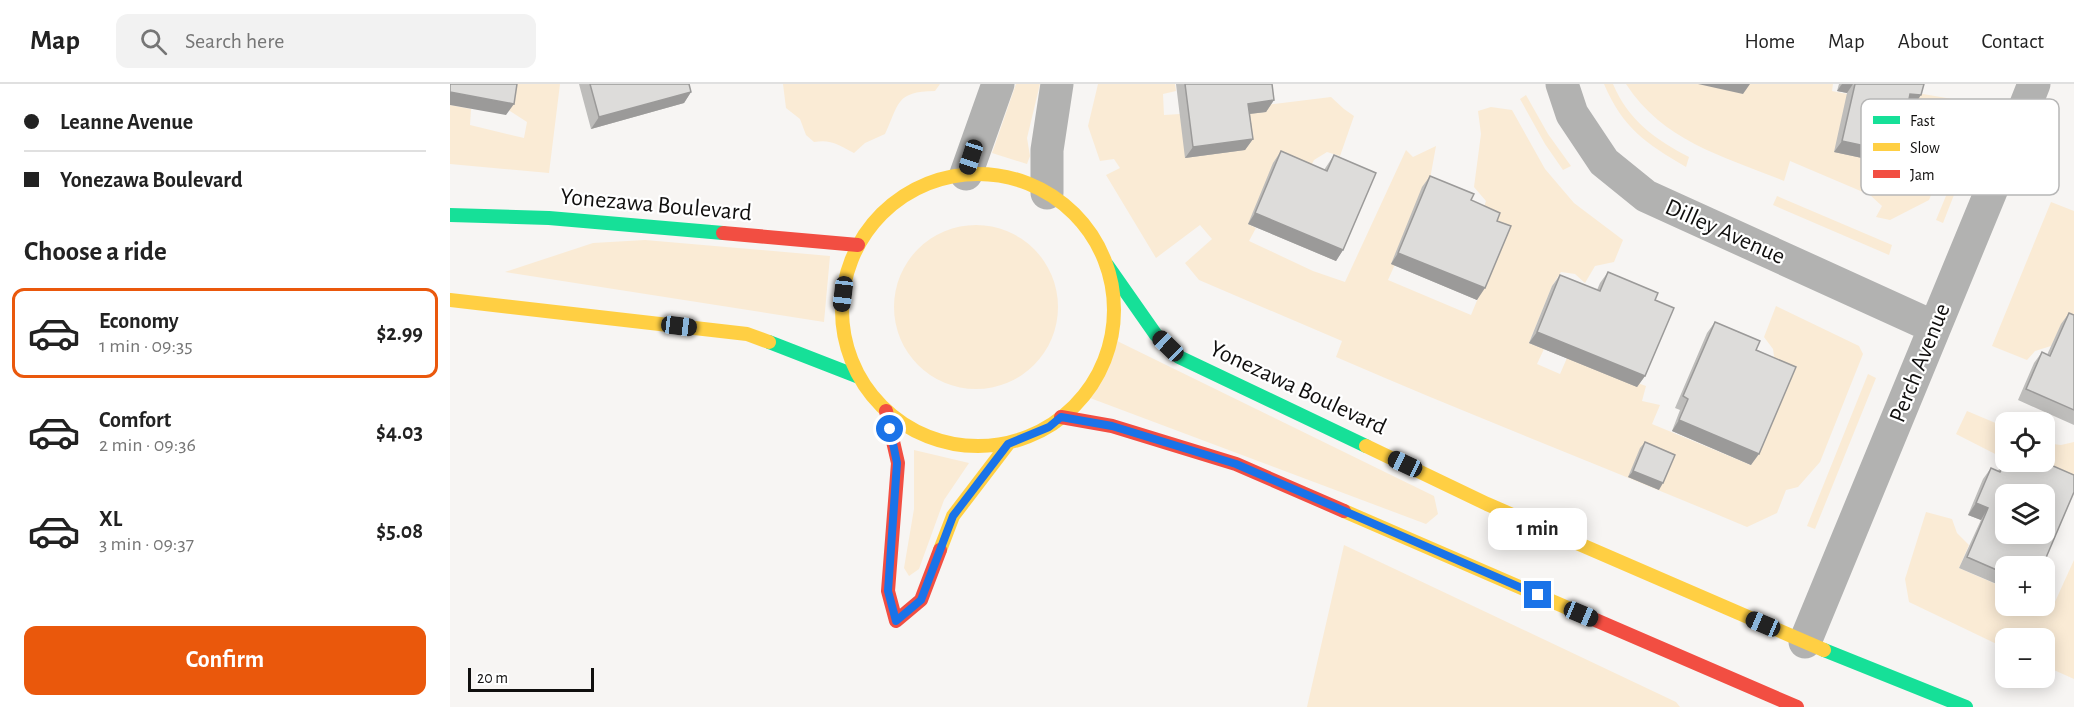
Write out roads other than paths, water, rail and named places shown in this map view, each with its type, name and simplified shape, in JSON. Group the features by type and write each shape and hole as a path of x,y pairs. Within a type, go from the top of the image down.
{"street":[{"path":"966,174 998,84"},
{"path":"1047,193 1047,150 1057,84"},
{"name":"Dilley Avenue","path":"1562,84 1572,114 1604,162 1646,196 1934,327"},
{"name":"Perch Avenue","path":"2028,99 2034,84"},
{"path":"966,174 1009,177 1047,193 1079,218 1094,238 1107,265 1115,300 1112,336 1102,369 1082,399 1049,427 1008,444 965,446 923,435 886,411 859,377 846,345 841,311 845,277 858,245 883,212 920,186 945,177 966,174"},
{"name":"Perch Avenue","path":"1805,642 1990,195"},
{"name":"Yonezawa Boulevard","path":"450,215 549,218 858,245"},
{"name":"Yonezawa Boulevard","path":"1107,265 1156,335 1179,357 1487,504 1805,642 1966,707"},
{"path":"450,300 747,334 859,377"},
{"path":"886,411 897,463 888,591 896,621 921,600 953,516 1008,444"},
{"path":"1061,417 1112,426 1236,464 1797,707"}]}
